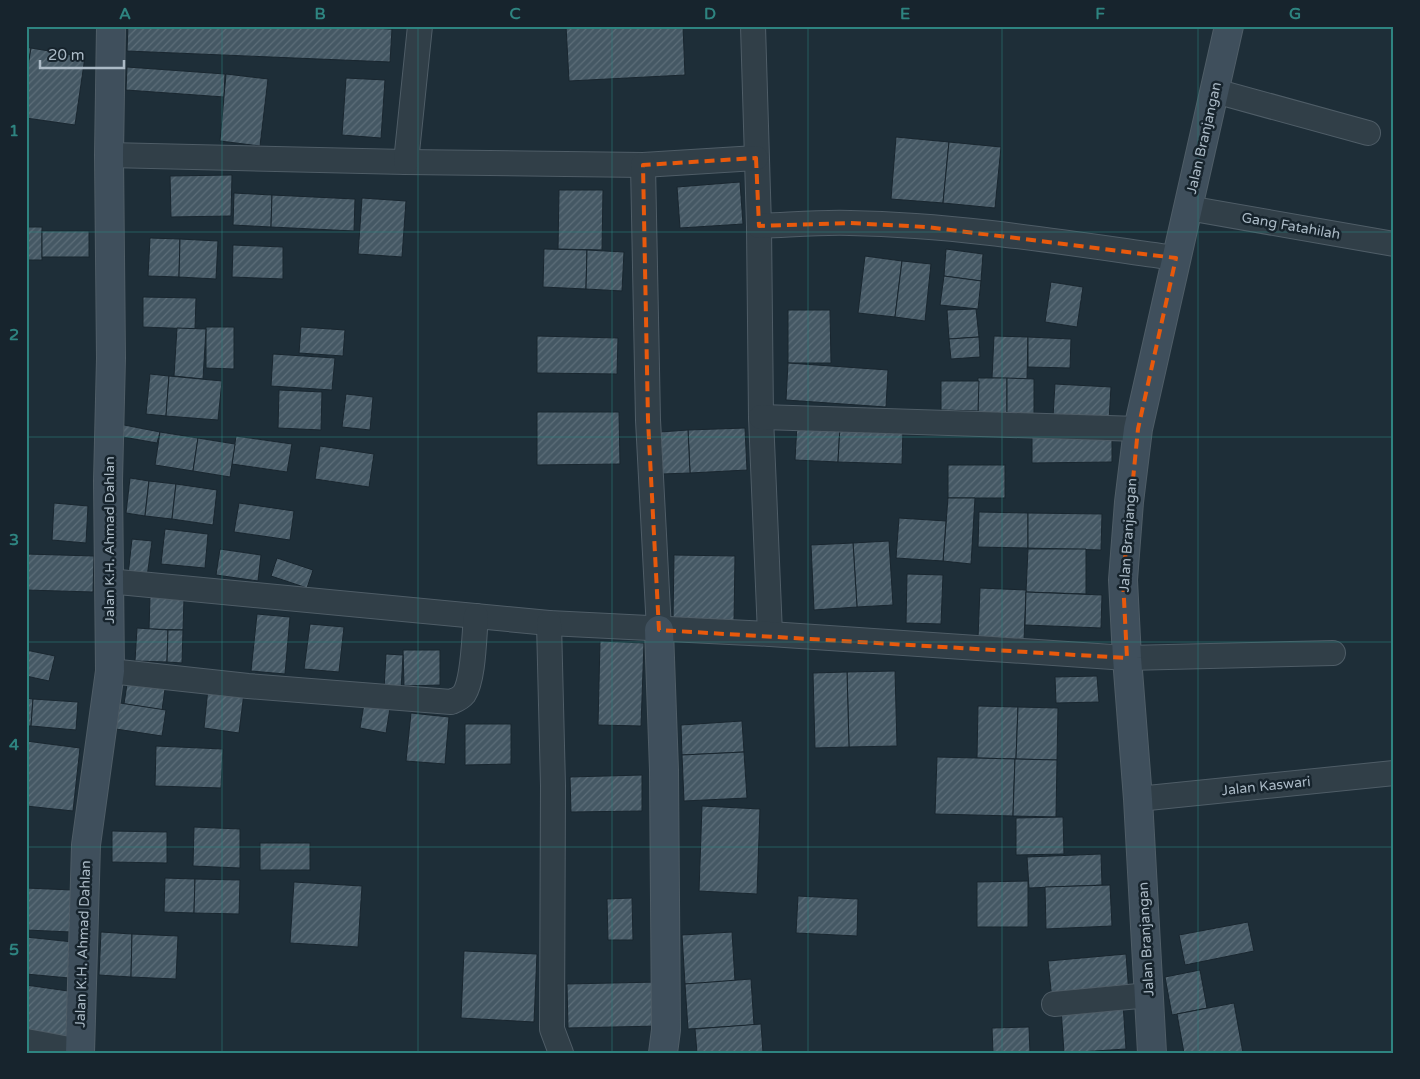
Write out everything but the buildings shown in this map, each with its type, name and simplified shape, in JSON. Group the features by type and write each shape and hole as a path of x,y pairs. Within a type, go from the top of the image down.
{"street":[{"name":"Jalan K.H. Ahmad Dahlan","path":"80,1052 86,844 110,670 108,481 111,358 109,155 111,26"},
{"path":"406,162 420,26"},
{"path":"753,26 759,226 761,417 770,634"},
{"name":"Jalan Branjangan","path":"1152,1053 1138,799 1126,658 1123,580 1129,502 1138,429 1229,26"},
{"path":"1215,91 1368,132"},
{"path":"109,155 643,165 756,158"},
{"path":"643,165 648,420 664,770 666,1030 663,1053"},
{"name":"Gang Fatahilah","path":"1188,208 1394,244"},
{"path":"759,226 849,223 926,227 1021,237 1176,258"},
{"path":"761,417 1138,429"},
{"path":"108,581 549,623 659,630 770,634 1126,658 1333,653"},
{"path":"110,670 248,686 451,702 465,693 470,678 476,616"},
{"path":"549,623 553,786 552,1029 561,1053"},
{"name":"Jalan Kaswari","path":"1138,799 1394,773"},
{"path":"1054,1004 1149,995"},
{"path":"26,1040 80,1052"}],"highlighted area":[{"path":"756,158 759,226 849,223 927,227 1176,258 1138,429 1123,580 1127,658 659,630 648,420 643,165"}]}
